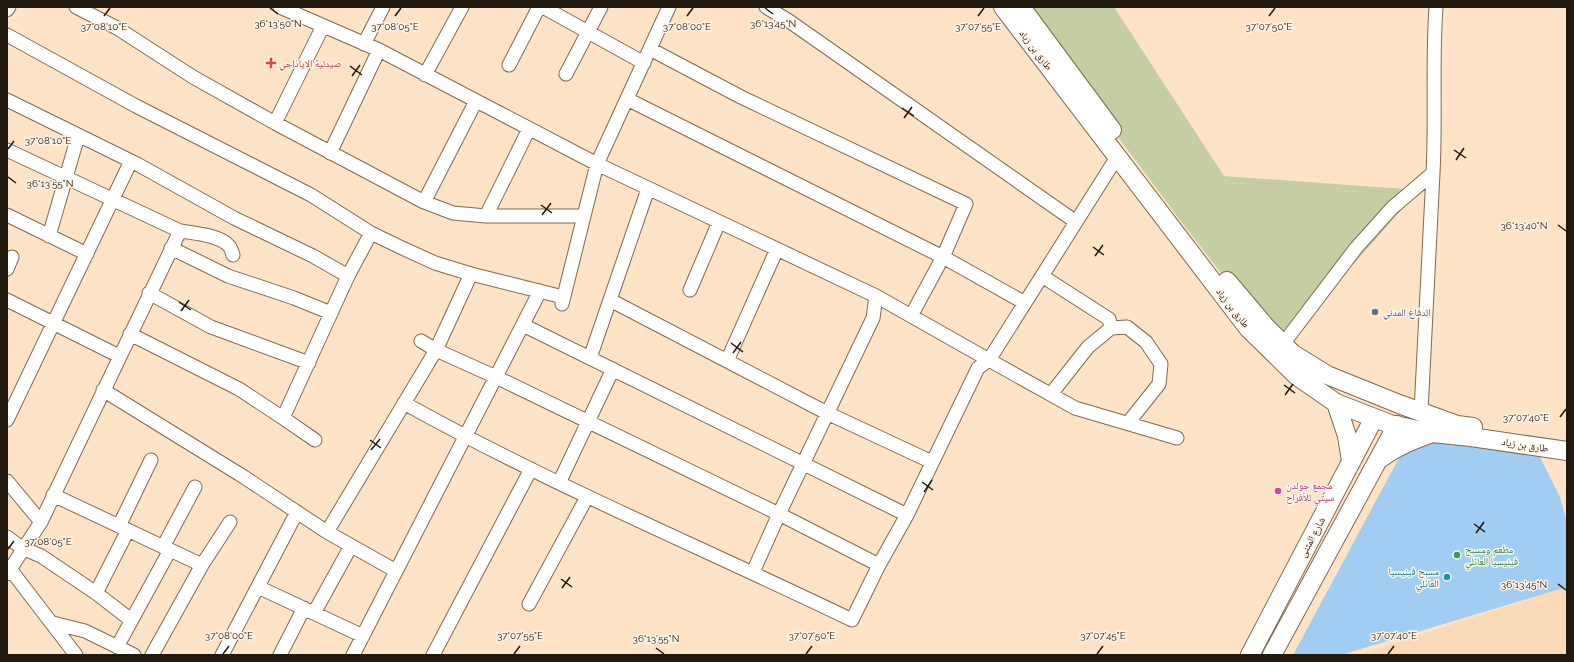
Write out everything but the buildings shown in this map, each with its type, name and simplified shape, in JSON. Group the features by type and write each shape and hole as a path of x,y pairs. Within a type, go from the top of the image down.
{"main road":[{"name":"طارق بن زياد","path":"1003,7 1248,328 1297,376 1336,403 1377,419 1411,422 1432,433 1471,436 1567,451"},
{"path":"1021,7 1212,262 1260,321 1294,354 1327,375 1388,400 1411,422 1457,425 1567,441"},
{"name":"شارع المثنى","path":"1250,655 1352,461 1377,419 1376,412 1380,405 1388,400"},
{"path":"1336,403 1347,436 1352,461"},
{"path":"1272,655 1379,459 1411,422"},
{"path":"1379,459 1396,447 1432,433"}],"street":[{"path":"76,7 117,28 193,77 275,123 424,202 453,213 486,216 584,216"},
{"path":"280,7 379,50 597,164 876,296 1075,408 1177,438"},
{"path":"364,44 383,7"},
{"path":"425,75 462,7"},
{"path":"510,65 539,7"},
{"path":"543,7 644,63"},
{"path":"566,74 601,7"},
{"path":"7,35 136,106 311,195 372,233 435,263 501,283 540,291 562,301 597,164 669,7"},
{"path":"766,7 802,30 1076,222"},
{"path":"1411,422 1433,173 1435,136 1434,31 1436,7"},
{"path":"275,123 323,26"},
{"path":"650,49 741,97 966,204 943,257 911,316"},
{"path":"330,153 379,50"},
{"path":"627,99 943,257 1025,303"},
{"path":"7,100 131,161 234,218 313,256 348,276"},
{"path":"424,202 476,101"},
{"path":"486,216 529,129"},
{"path":"49,236 78,136"},
{"path":"7,150 180,231 210,236 229,246 233,255"},
{"path":"404,403 465,437 587,497 753,572 852,620 906,515 978,368 989,360 1117,157"},
{"path":"7,420 131,161"},
{"path":"1284,344 1356,248 1392,208 1433,173"},
{"path":"590,358 648,188"},
{"path":"7,215 87,254"},
{"path":"690,290 719,222"},
{"path":"76,655 9,571 22,548 41,522 180,231"},
{"path":"283,418 348,276 372,233"},
{"path":"171,248 228,276 294,298 331,313"},
{"path":"727,361 777,249"},
{"path":"327,532 436,350 471,274"},
{"path":"1042,276 1109,319 1111,328"},
{"path":"353,655 540,291"},
{"path":"150,293 211,327 309,363"},
{"path":"753,572 779,514 873,318 876,296"},
{"path":"7,300 119,356"},
{"path":"610,300 827,413 932,462"},
{"path":"523,325 804,463 906,515"},
{"path":"1051,394 1088,347 1111,328 1127,327 1146,342 1161,364 1159,384 1128,423"},
{"path":"130,334 239,390 315,440"},
{"path":"420,341 779,514 879,565"},
{"path":"559,483 613,369"},
{"path":"103,390 237,473 327,532 396,572"},
{"path":"96,593 151,460"},
{"path":"433,655 531,469"},
{"path":"7,481 41,522"},
{"path":"117,647 195,487"},
{"path":"53,495 202,565"},
{"path":"529,604 587,497"},
{"path":"222,655 297,512"},
{"path":"152,655 202,565 230,522"},
{"path":"7,537 22,548 41,556 96,593 131,620"},
{"path":"280,655 352,546"},
{"path":"258,587 363,636"},
{"path":"52,623 85,631 134,655"}],"shaded area":[{"path":"1567,587 1567,655 1358,655"}],"green space":[{"path":"1021,7 1114,7 1224,176 1419,190 1283,344 1231,286"}],"water":[{"name":"مطعم ومسبح فينيسيا العائلي","path":"1435,439 1538,453 1560,497 1567,523 1567,587 1341,655 1293,655 1399,458"}],"place":[{"name":"صيدلية الاياذاجي","path":"271,63"},
{"name":"الدفاع المدني","path":"1375,312"},
{"name":"مجمع جولدن سيتي للأفراح","path":"1278,491"},
{"name":"مطعم ومسبح فينيسيا العائلي","path":"1457,555"},
{"name":"مسبح فينيسيا العائلي","path":"1447,577"}]}
